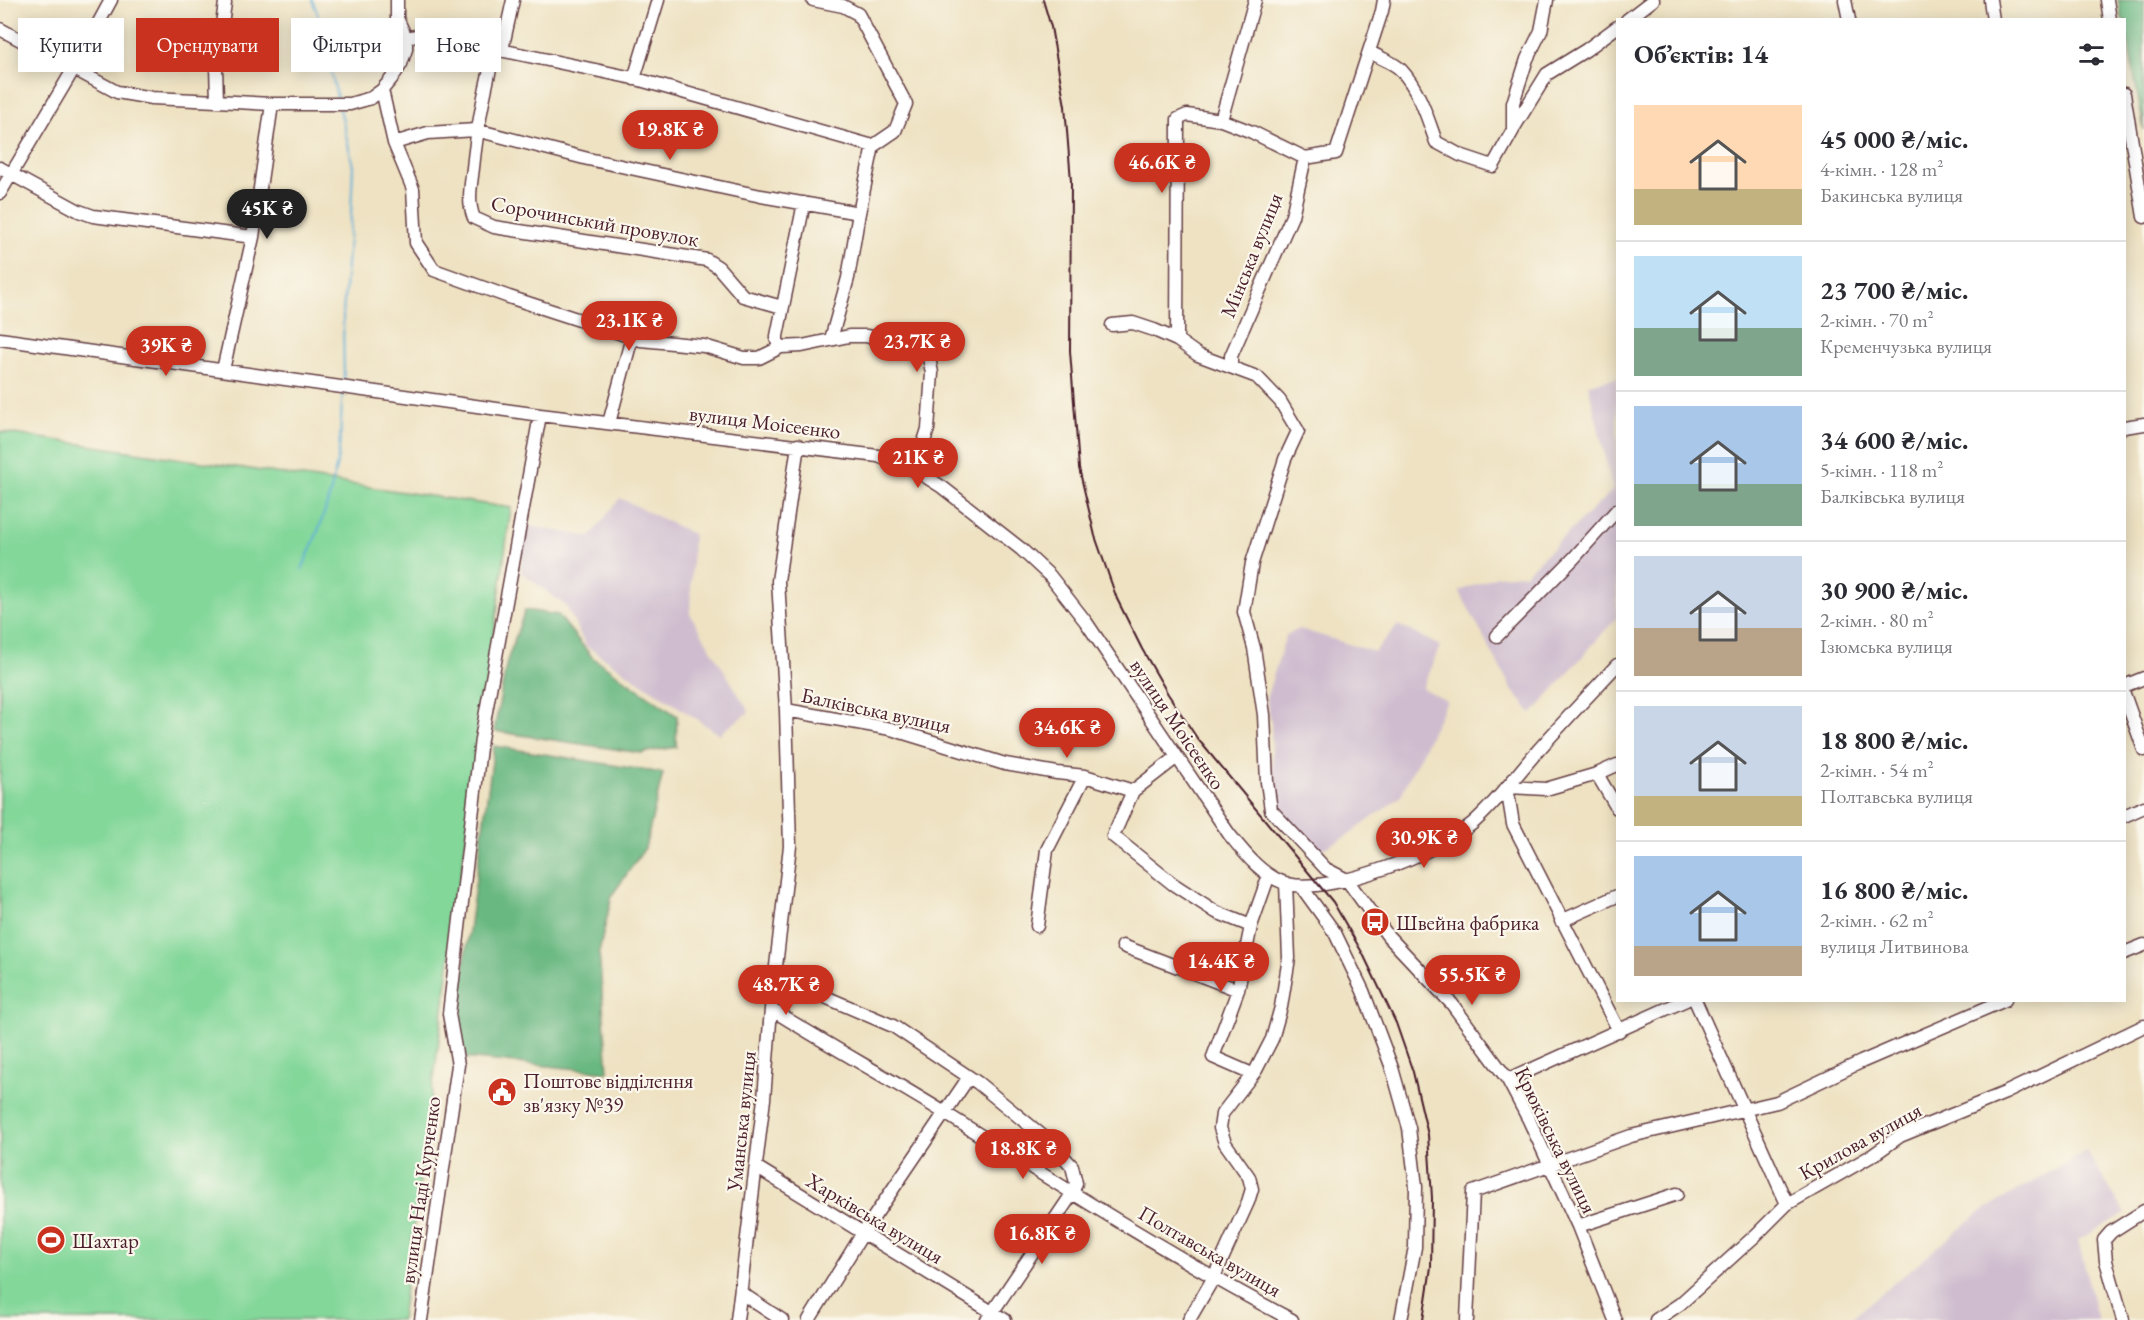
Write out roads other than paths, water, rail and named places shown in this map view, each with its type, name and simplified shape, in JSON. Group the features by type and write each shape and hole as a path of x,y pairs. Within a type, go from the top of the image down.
{"street":[{"path":"101,18 111,0"},
{"path":"77,72 117,92 152,98 272,104 350,104 371,98 382,90 400,64 406,49 406,38 397,18 397,0"},
{"path":"501,40 513,0"},
{"path":"634,79 658,0"},
{"path":"813,0 844,3 858,14 906,104 895,131 873,146 858,213 848,278 831,339"},
{"path":"1221,120 1255,0"},
{"path":"1178,340 1178,119 1187,115 1221,120 1252,132 1305,158 1336,153 1384,0"},
{"path":"1512,130 1513,103 1527,60 1541,31 1547,0"},
{"path":"1630,18 1653,0"},
{"path":"1845,0 1849,18"},
{"path":"1990,0 1993,18"},
{"path":"2107,0 2110,18"},
{"path":"217,101 216,66 225,3"},
{"path":"1369,51 1400,69 1411,84 1436,142 1460,155 1493,166 1512,130 1547,75 1616,28"},
{"path":"0,30 18,40"},
{"path":"406,38 415,36"},
{"path":"501,51 634,79 873,146"},
{"path":"0,193 5,171 72,72"},
{"path":"476,130 492,72"},
{"path":"382,90 394,143 412,189 416,243 434,270 508,297 641,340 704,346 744,358 759,357 780,347 866,336 910,344 929,358 932,373 928,429 915,470"},
{"path":"0,339 223,370 252,237 272,104"},
{"path":"2126,106 2144,217"},
{"path":"394,143 428,133 476,130 600,161 858,213"},
{"name":"Сорочинський провулок","path":"476,130 470,194 470,205 474,218 494,227 707,260 718,267 742,296 782,307"},
{"name":"Мінська вулиця","path":"1231,367 1231,356 1292,216 1305,158"},
{"path":"5,171 79,211 93,216 252,237"},
{"path":"780,347 777,341 782,307 804,203"},
{"path":"1112,325 1132,322 1178,340 1198,355 1257,377 1280,401 1298,431 1285,459 1252,563 1244,612 1254,648 1264,715 1270,810 1326,869 1347,880"},
{"path":"609,423 632,337"},
{"name":"вулиця Моісеєнко","path":"223,370 540,415 878,456 915,470 942,487 1021,549 1050,576 1086,622 1244,853 1269,875 1286,883 1304,886"},
{"name":"вулиця Наді Курченко","path":"421,1320 458,1065 449,1014 480,739 540,415"},
{"path":"2126,427 2144,424"},
{"name":"Уманська вулиця","path":"737,1320 756,1167 790,846 786,710 778,581 798,445"},
{"path":"1497,636 1573,559 1616,511"},
{"path":"1401,1320 1415,1247 1416,1187 1409,1128 1392,1068 1363,991 1335,933 1304,886 1347,880 1443,844 1478,819 1616,665"},
{"path":"2126,685 2144,678"},
{"path":"2126,700 2144,750"},
{"name":"Балківська вулиця","path":"786,710 891,729 1005,764 1085,776 1132,791"},
{"path":"1177,757 1132,791 1113,836 1173,884 1216,912 1251,926"},
{"path":"1507,787 1546,789 1597,774 1616,765"},
{"path":"1597,774 1616,806"},
{"path":"1037,926 1047,850 1085,776"},
{"path":"1507,787 1513,824 1619,1031"},
{"path":"2126,815 2144,807"},
{"path":"1252,1074 1213,1057 1238,990 1251,926 1269,875"},
{"name":"Крюківська вулиця","path":"1347,880 1388,936 1452,1004 1508,1080 1578,1226 1615,1320"},
{"path":"1189,1320 1214,1277 1252,1189 1249,1177 1226,1143 1220,1128 1222,1114 1252,1074 1272,1040 1281,1007 1289,958 1286,883"},
{"path":"1561,921 1616,896"},
{"path":"2126,952 2144,945"},
{"path":"1123,946 1238,990"},
{"path":"776,979 795,984 892,1026 969,1077 1051,1143 1072,1166 1076,1183 1072,1194 989,1316"},
{"path":"1508,1080 1682,1002"},
{"path":"1696,1002 1787,1204"},
{"path":"1467,1320 1473,1192 1630,1136 1777,1102 1998,1002"},
{"name":"Полтавська вулиця","path":"771,1009 945,1113 1072,1194 1292,1320"},
{"name":"Крилова вулиця","path":"1656,1320 1680,1304 1787,1204 1873,1155 1900,1136 2005,1093 2144,1026"},
{"path":"809,1320 863,1233 969,1077"},
{"name":"Харківська вулиця","path":"756,1167 863,1233 989,1316 1005,1320"},
{"path":"1578,1226 1677,1194"},
{"path":"2124,1320 2106,1261 2104,1240 2111,1232 2144,1211"},
{"path":"741,1293 782,1320"}],"waterway":[{"path":"312,0 317,12 338,101"},
{"path":"340,109 353,166 343,314 344,383"},
{"path":"302,569 328,503 340,445 343,392"}],"railway":[{"path":"1043,0 1051,27 1065,106 1071,181 1070,351 1079,468 1095,536 1117,599 1168,694 1197,738 1333,902 1363,954 1396,1023 1413,1072 1428,1135 1432,1198 1431,1267 1423,1320"}],"place":[{"name":"Швейна фабрика","path":"1375,922"},
{"name":"Поштове відділення зв'язку №39","path":"502,1092"},
{"name":"Шахтар","path":"51,1240"}]}
